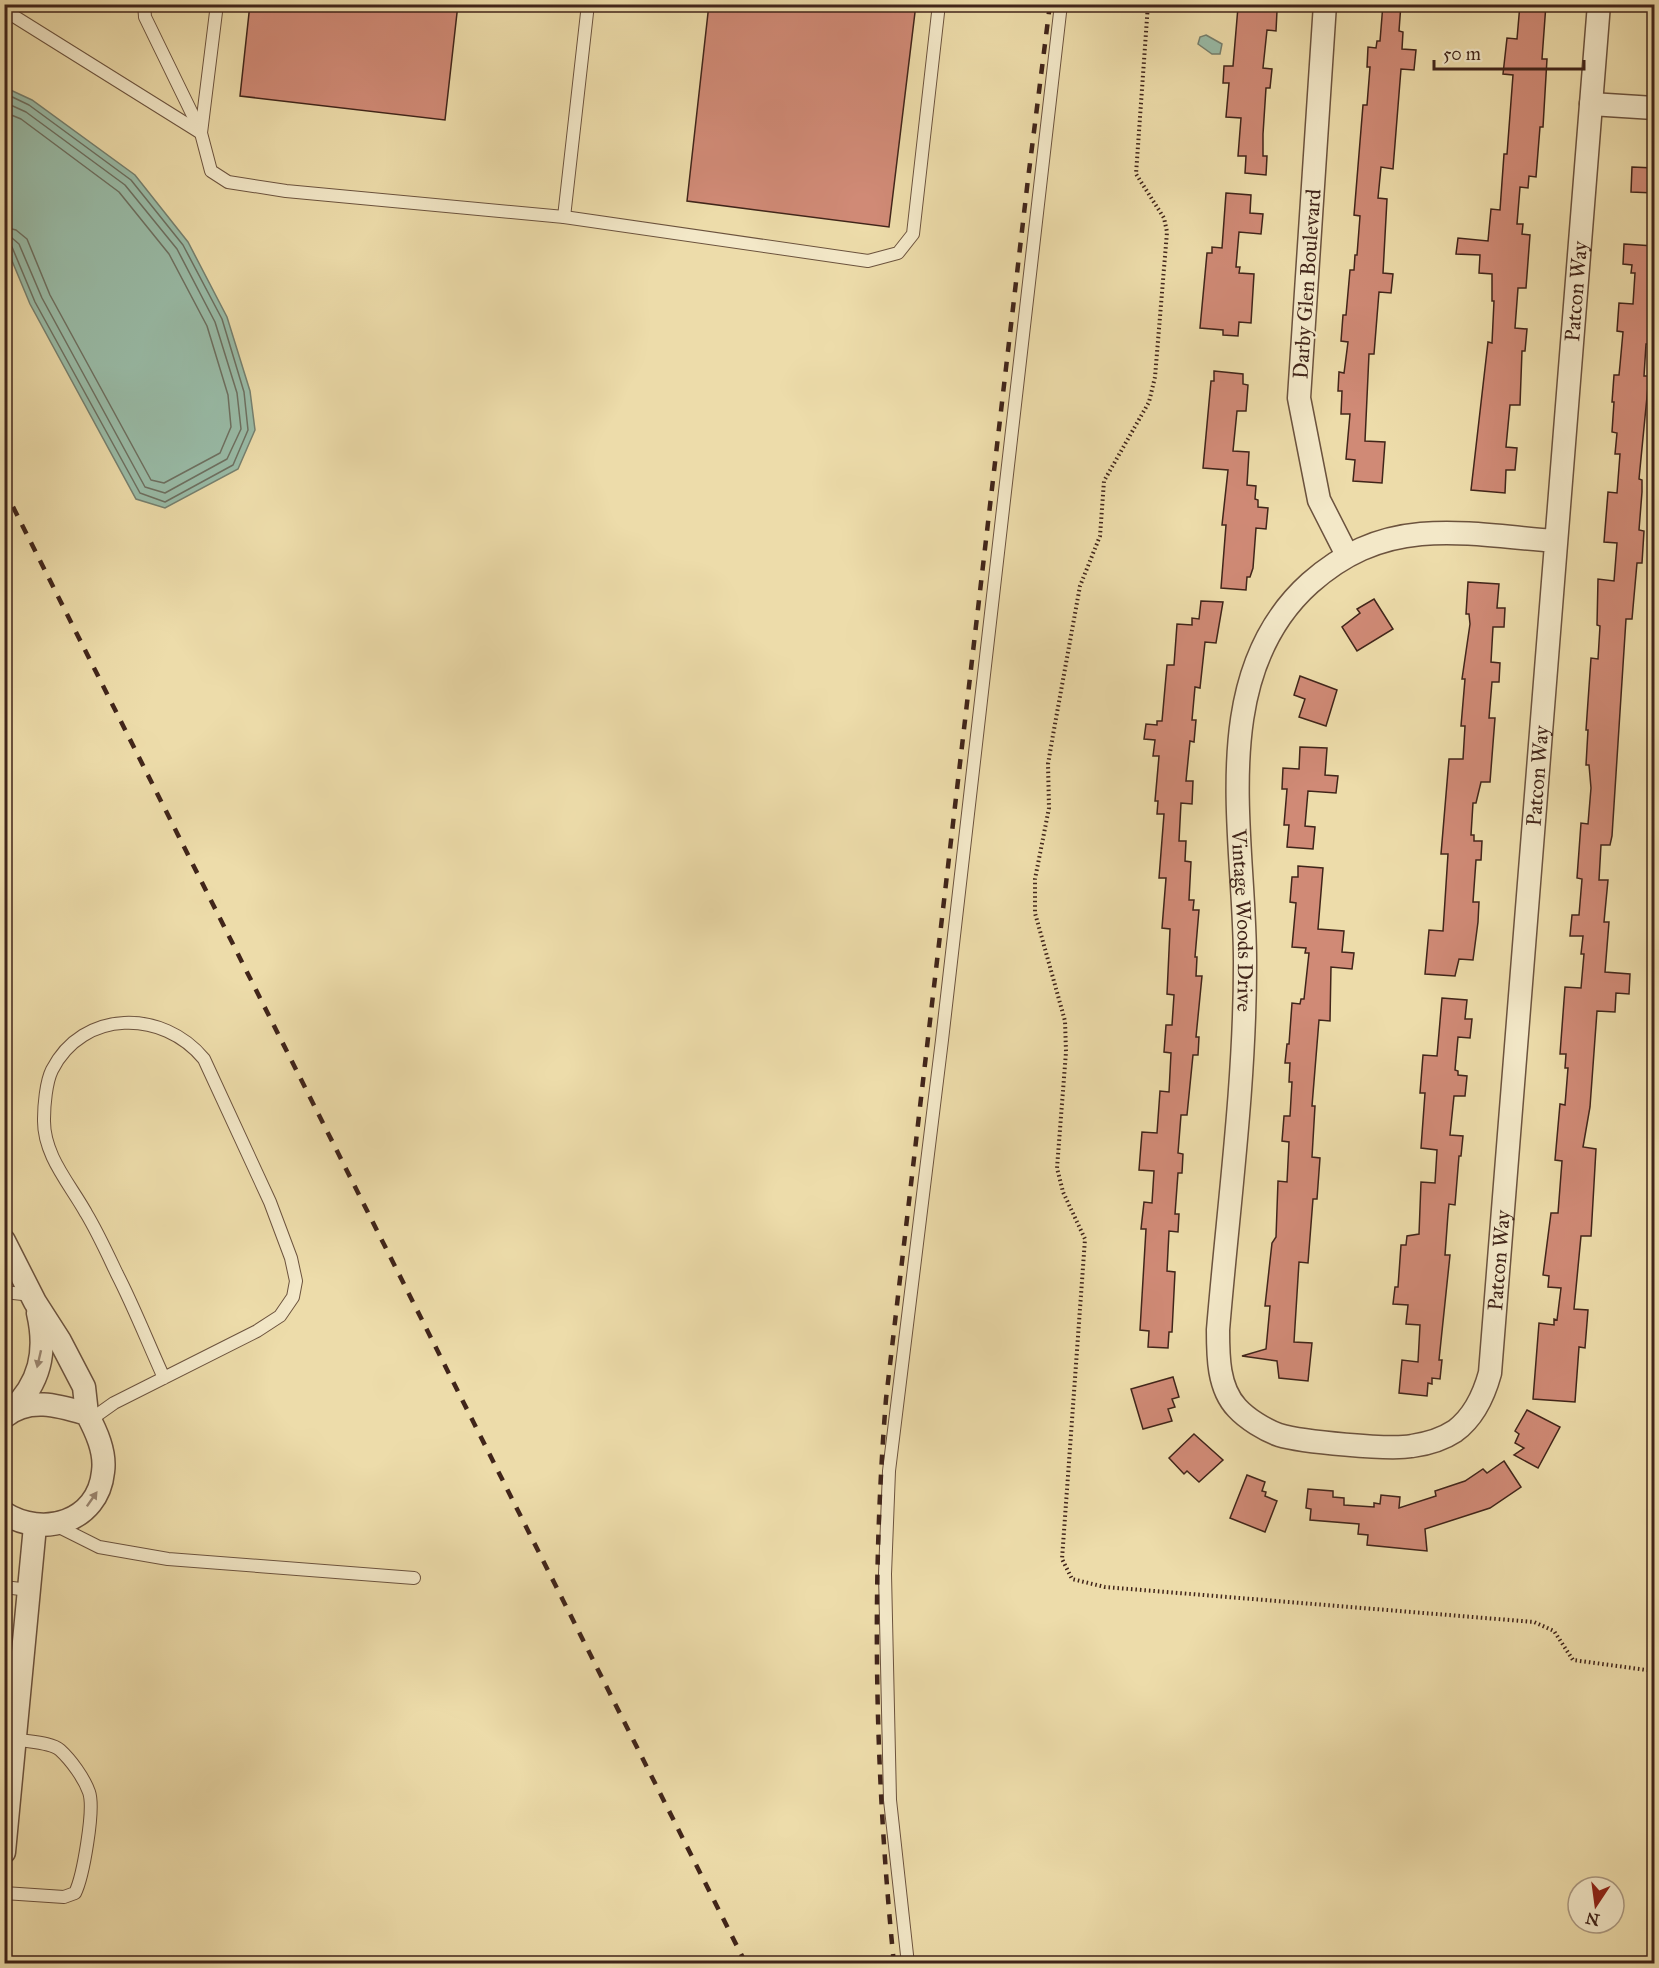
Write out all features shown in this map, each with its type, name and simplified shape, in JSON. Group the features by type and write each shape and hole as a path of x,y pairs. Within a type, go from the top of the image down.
{"street":[{"name":"Darby Glen Boulevard","path":"1325,4 1299,398 1319,500 1347,555"},
{"name":"Patcon Way","path":"1351,1443 1411,1447 1455,1430 1484,1395 1490,1373 1599,4"},
{"path":"1592,104 1654,108"},
{"name":"Vintage Woods Drive","path":"1351,1443 1279,1435 1255,1422 1236,1408 1223,1382 1218,1360 1218,1330 1242,1043 1244,908 1237,806 1241,722 1247,687 1274,625 1298,595 1347,555 1377,543 1421,534 1555,541"},
{"path":"4,1240 33,1298 60,1341 84,1387 89,1417 103,1452 104,1472 98,1490 80,1512 45,1525 16,1521 4,1513"},
{"path":"7,1414 25,1397 37,1368 44,1339 33,1298"},
{"path":"7,1414 33,1404 58,1405 89,1417"},
{"path":"4,1852 29,1590 45,1525"}],"lane":[{"path":"144,4 145,17 201,134 211,171 228,182 286,191 564,217 868,261 898,254 913,234 939,4"},
{"path":"201,134 217,4"},
{"path":"564,217 588,4"},
{"path":"908,1964 890,1788 885,1574 889,1471 942,1040 1061,4"},
{"path":"4,10 201,134"},
{"path":"89,1417 257,1331 280,1316 293,1298 296,1281 291,1258 270,1202 204,1059 192,1045 164,1030 133,1023 115,1022 97,1027 68,1048 51,1071 44,1120 52,1158 103,1245 164,1378"},
{"path":"4,1292 33,1298"},
{"path":"45,1525 99,1547 168,1559 414,1578"},
{"path":"4,1587 29,1590"},
{"path":"4,1893 64,1897 75,1893 82,1880 87,1846 90,1794 76,1770 58,1748 15,1739"}],"path":[{"path":"1148,4 1136,174 1164,218 1167,231 1156,369 1149,402 1104,481 1100,536 1080,586 1053,735 1048,764 1048,808 1035,879 1034,903 1065,1021 1066,1052 1057,1168 1063,1192 1085,1239 1062,1559 1072,1580 1105,1587 1534,1622 1554,1631 1573,1660 1654,1671"}],"water":[{"path":"1206,35 1222,44 1220,54 1212,54 1198,44 1200,37"},
{"path":"4,87 32,100 135,175 188,242 227,317 250,391 255,430 238,469 165,508 136,499 30,304 5,244"}],"building":[{"path":"250,4 458,4 445,120 240,96"},
{"path":"709,4 916,4 889,227 687,201"},
{"path":"1383,4 1401,4 1399,31 1403,32 1402,49 1416,50 1414,70 1401,69 1393,169 1381,167 1378,198 1387,199 1383,273 1393,274 1391,293 1379,292 1374,354 1369,354 1365,441 1385,442 1382,483 1353,481 1355,460 1346,459 1350,414 1341,414 1342,391 1338,391 1339,372 1344,373 1348,342 1341,341 1343,315 1346,315 1350,270 1354,270 1355,255 1357,255 1360,216 1354,215 1363,105 1367,105 1370,67 1367,67 1368,47 1376,48 1377,41 1380,41"},
{"path":"1520,4 1546,4 1542,59 1547,59 1543,127 1540,127 1536,177 1529,176 1528,188 1520,187 1517,224 1523,224 1522,234 1530,235 1526,288 1518,288 1515,328 1527,329 1525,351 1522,351 1520,405 1510,405 1506,447 1517,448 1515,470 1506,470 1505,493 1471,490 1488,342 1492,343 1494,301 1492,301 1492,274 1479,273 1480,255 1456,254 1458,238 1488,241 1491,209 1500,210 1513,75 1503,74 1507,38 1517,39"},
{"path":"1238,7 1277,11 1276,31 1267,30 1263,68 1272,69 1270,88 1266,88 1263,134 1263,156 1267,156 1266,175 1245,173 1246,156 1238,156 1241,118 1226,117 1229,83 1223,83 1224,66 1233,66"},
{"path":"1632,167 1654,168 1654,193 1631,192"},
{"path":"1226,193 1251,195 1250,213 1263,214 1261,234 1239,232 1236,267 1240,267 1239,273 1254,274 1251,323 1239,322 1238,336 1223,335 1223,330 1200,328 1207,253 1212,253 1212,247 1222,248"},
{"path":"1624,244 1654,246 1654,302 1652,334 1650,344 1646,344 1644,376 1649,376 1639,479 1642,480 1642,492 1639,530 1644,531 1642,563 1637,563 1632,619 1626,619 1612,836 1610,845 1601,845 1599,880 1608,880 1604,922 1609,922 1605,972 1630,974 1629,994 1616,993 1615,1012 1597,1011 1590,1107 1583,1147 1596,1149 1591,1236 1581,1236 1574,1309 1588,1310 1585,1348 1579,1347 1575,1402 1533,1399 1539,1323 1554,1325 1554,1319 1557,1320 1561,1288 1548,1287 1549,1276 1543,1275 1551,1213 1558,1213 1562,1161 1555,1160 1560,1104 1565,1105 1568,1068 1565,1068 1566,1054 1560,1054 1565,987 1581,988 1584,954 1581,954 1583,936 1570,936 1572,915 1579,915 1582,879 1577,878 1581,823 1588,824 1591,788 1589,765 1586,765 1588,730 1586,730 1591,658 1598,659 1600,626 1597,625 1598,579 1614,581 1617,543 1604,542 1608,492 1617,493 1620,454 1615,454 1617,433 1612,432 1614,375 1619,375 1623,332 1617,331 1619,303 1633,304 1635,273 1631,273 1632,265 1623,264"},
{"path":"1214,371 1243,374 1243,384 1248,385 1246,411 1237,411 1233,451 1249,452 1247,485 1256,486 1255,499 1258,500 1258,507 1268,508 1266,529 1256,528 1253,568 1250,577 1247,577 1246,590 1221,588 1226,525 1222,525 1228,470 1203,468 1211,381 1214,381"},
{"path":"1468,582 1499,584 1497,608 1505,608 1504,627 1493,627 1491,662 1500,663 1499,682 1492,682 1489,718 1495,718 1490,782 1481,782 1476,803 1473,803 1471,835 1474,835 1474,841 1482,841 1481,860 1476,860 1473,902 1479,902 1478,922 1473,960 1459,959 1455,976 1425,974 1429,930 1443,931 1448,854 1441,854 1449,759 1463,759 1465,726 1461,726 1465,679 1462,679 1470,624 1469,614 1466,614"},
{"path":"1374,599 1393,629 1357,651 1342,627 1360,613 1357,609"},
{"path":"1201,601 1223,602 1216,643 1205,642 1200,688 1195,687 1192,720 1196,720 1194,742 1190,741 1186,781 1193,781 1192,804 1181,803 1179,841 1186,841 1185,861 1191,862 1189,900 1194,900 1193,910 1199,910 1195,957 1197,957 1196,976 1202,976 1196,1037 1199,1037 1198,1055 1193,1055 1187,1115 1181,1115 1178,1153 1183,1154 1182,1173 1178,1173 1175,1214 1179,1214 1178,1232 1169,1231 1167,1271 1175,1272 1172,1332 1169,1332 1168,1348 1148,1347 1149,1331 1140,1330 1146,1229 1141,1229 1144,1202 1152,1203 1154,1171 1139,1170 1142,1132 1157,1133 1160,1091 1169,1092 1171,1053 1164,1052 1166,1025 1172,1025 1174,995 1167,994 1170,929 1162,928 1166,878 1159,878 1164,814 1157,814 1158,801 1155,801 1159,756 1153,756 1155,740 1144,739 1146,724 1157,725 1157,721 1162,721 1167,665 1174,665 1177,624 1192,625 1192,618 1199,619"},
{"path":"1300,676 1337,690 1326,726 1299,717 1305,699 1294,695"},
{"path":"1300,747 1327,748 1325,775 1338,776 1336,793 1308,791 1305,826 1315,827 1313,849 1287,847 1289,825 1284,825 1287,789 1282,789 1283,768 1299,769"},
{"path":"1298,866 1323,868 1318,929 1344,931 1342,952 1354,953 1352,969 1331,967 1330,1021 1319,1020 1312,1106 1315,1106 1312,1157 1320,1158 1317,1199 1313,1199 1308,1263 1299,1262 1294,1342 1312,1343 1308,1381 1279,1378 1277,1361 1242,1356 1266,1349 1270,1306 1265,1306 1272,1243 1276,1237 1278,1181 1287,1182 1289,1142 1282,1141 1284,1116 1290,1116 1292,1082 1289,1082 1290,1063 1285,1063 1292,1003 1300,1004 1301,999 1304,999 1309,953 1305,953 1306,948 1292,947 1296,903 1290,902 1292,877 1298,877"},
{"path":"1442,998 1467,1000 1465,1019 1472,1019 1470,1038 1458,1037 1455,1070 1458,1071 1458,1075 1467,1076 1465,1096 1454,1096 1450,1135 1463,1136 1455,1205 1449,1204 1448,1214 1445,1255 1450,1255 1439,1360 1442,1360 1440,1379 1432,1378 1432,1384 1428,1383 1427,1396 1399,1393 1402,1360 1418,1362 1420,1325 1406,1324 1408,1305 1393,1304 1395,1287 1398,1287 1401,1245 1406,1245 1407,1236 1419,1234 1421,1182 1435,1183 1437,1150 1421,1148 1425,1093 1420,1093 1423,1055 1437,1056"},
{"path":"1173,1377 1179,1397 1172,1399 1175,1407 1168,1409 1172,1421 1143,1429 1131,1389"},
{"path":"1527,1410 1560,1427 1538,1468 1514,1455 1524,1448 1515,1443 1519,1434 1515,1431"},
{"path":"1194,1434 1223,1460 1199,1482 1187,1471 1184,1474 1169,1458"},
{"path":"1504,1461 1521,1487 1490,1508 1425,1529 1427,1551 1367,1545 1368,1535 1358,1534 1359,1524 1310,1520 1311,1509 1306,1508 1308,1489 1333,1491 1333,1497 1344,1498 1344,1505 1374,1507 1374,1503 1380,1504 1381,1495 1400,1497 1399,1508 1436,1496 1435,1491 1465,1481 1483,1469 1487,1473"},
{"path":"1247,1475 1265,1482 1262,1491 1266,1492 1265,1496 1277,1501 1265,1532 1230,1518"}],"railway":[{"path":"894,1964 883,1823 877,1682 878,1540 886,1399 1050,4"},
{"path":"4,489 746,1964"}]}
